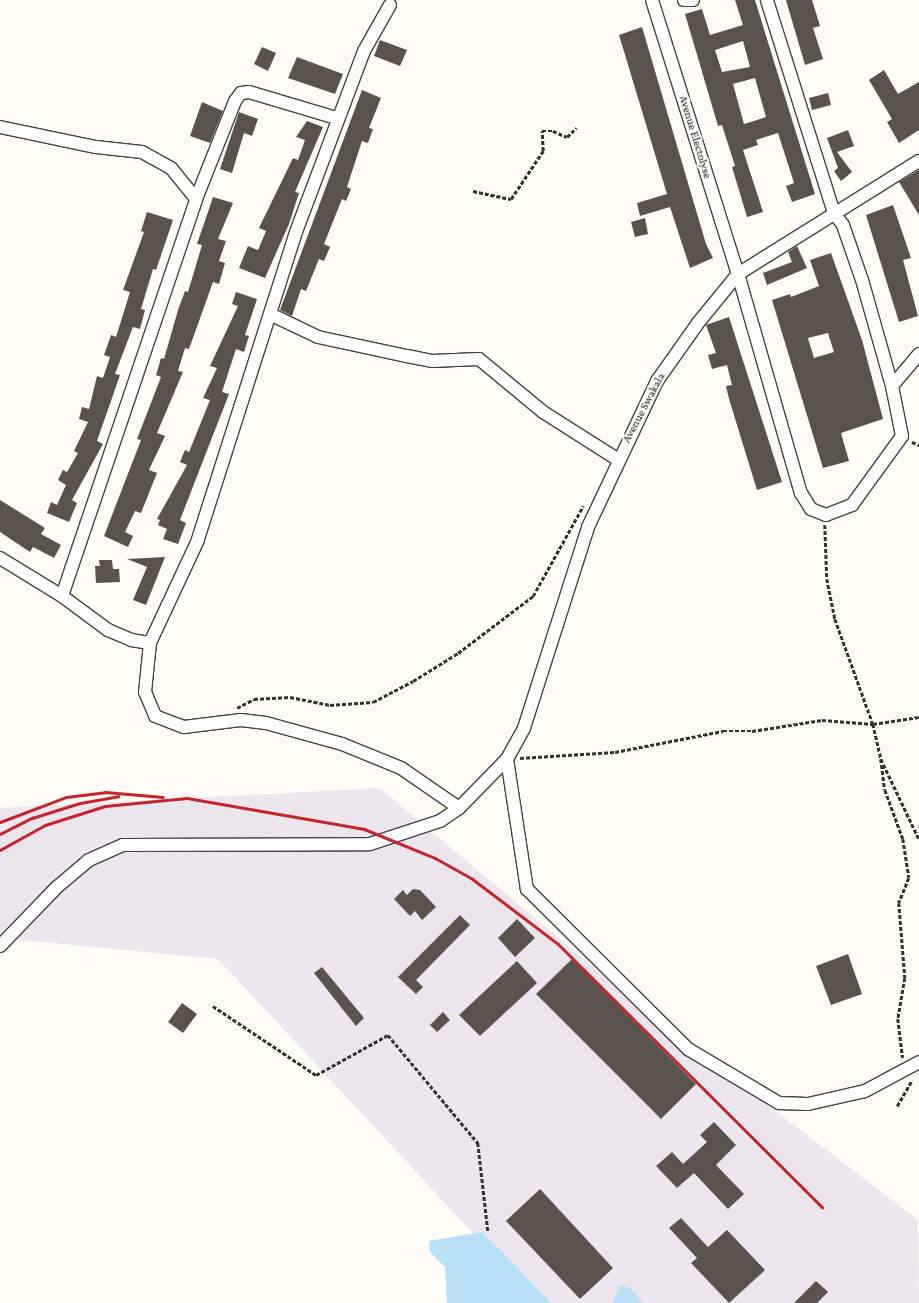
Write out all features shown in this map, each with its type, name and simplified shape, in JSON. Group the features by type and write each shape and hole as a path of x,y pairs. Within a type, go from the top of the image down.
{"street":[{"name":"Avenue Electolyse","path":"652,0 738,274 802,493 811,509 826,515"},
{"path":"684,0 693,0"},
{"path":"767,0 834,213 851,245 892,386 902,436 852,505 826,515"},
{"path":"390,5 364,51 337,118 270,314 198,540 150,643 145,692 156,716 184,726 241,720 266,723 342,744 402,768 459,808"},
{"path":"62,596 196,198 241,93 316,109 337,118"},
{"path":"0,127 88,146 142,152 172,168 196,198"},
{"name":"Avenue Swakala","path":"0,946 56,887 88,860 124,845 370,844 440,822 459,808 508,759 524,728 541,683 588,527 617,459 657,381 738,274 919,161"},
{"path":"270,314 318,337 432,361 479,359 543,412 617,459"},
{"path":"892,386 919,354"},
{"path":"0,558 62,596 108,630 131,640 150,643"},
{"path":"508,759 527,889 688,1049 732,1079 779,1103 808,1104 865,1091 919,1062"}],"path":[{"path":"473,191 511,199 543,151 542,131 553,131 568,136 576,128"},
{"path":"229,711 254,699 290,697 330,705 373,702 413,681 458,653 533,596 587,498"},
{"path":"826,515 827,579 835,619 873,724 881,759 885,790 902,839 909,878 899,903 905,978 898,1019 904,1070 912,1080 897,1106"},
{"path":"508,759 615,752 723,730 752,731 822,720 873,724 919,717"},
{"path":"881,759 919,839"},
{"path":"213,1006 316,1075 388,1035 478,1143 488,1231"}],"shaded area":[{"path":"380,788 644,1010 918,1220 919,1303 538,1303 218,959 0,938 0,808"}],"water":[{"path":"481,1232 551,1303 447,1303 445,1267 430,1252 429,1241"},
{"path":"620,1285 630,1288 643,1303 613,1303"}],"building":[{"path":"735,0 755,0 815,194 792,202 786,186 794,183 778,133 756,140 758,145 743,150 763,212 747,217 732,167 735,166 722,125 718,126 685,14 702,9 710,35 743,25","holes":["743,41 750,67 722,72 715,50","755,78 766,117 744,124 733,84"]},
{"path":"786,0 812,0 820,26 813,28 823,59 805,65"},
{"path":"642,27 706,244 713,258 690,268 670,207 640,216 637,203 667,194 619,35"},
{"path":"380,40 407,50 400,66 374,56"},
{"path":"262,47 276,53 268,71 254,64"},
{"path":"297,57 343,74 335,94 288,78"},
{"path":"884,70 898,94 919,82 919,130 899,143 887,122 892,119 869,80"},
{"path":"362,90 381,98 369,128 373,129 368,143 362,141 347,187 351,189 346,201 342,199 324,244 330,247 324,261 319,259 306,291 301,289 292,316 280,310"},
{"path":"828,93 831,105 812,110 809,98"},
{"path":"202,102 223,111 210,143 190,136"},
{"path":"239,112 258,119 252,136 244,133 232,173 220,169"},
{"path":"307,121 323,127 295,192 299,193 289,224 265,278 239,268 248,246 258,250 266,231 259,228 293,158 298,160 305,140 296,137"},
{"path":"848,130 854,146 837,152 852,172 841,181 834,171 838,168 827,138"},
{"path":"919,170 919,215 899,182"},
{"path":"213,197 233,203 218,239 226,241 219,261 225,263 219,284 213,282 189,349 185,348 178,371 183,372 157,433 165,436 149,470 157,473 141,513 135,511 125,532 133,536 128,547 104,536 141,440 137,439 161,377 156,375 161,358 164,359 185,291 188,292 202,245 197,244"},
{"path":"893,205 911,258 903,260 918,316 899,322 866,215"},
{"path":"147,212 173,220 156,270 153,269 141,309 145,310 140,329 133,327 115,374 120,375 97,441 103,444 72,500 77,503 69,522 47,513 51,502 57,505 66,485 58,480 63,470 67,472 78,453 74,451 88,422 79,419 82,407 89,409 97,376 103,378 110,357 104,355 111,335 116,337 130,292 123,290 144,232 141,231"},
{"path":"645,218 648,234 635,237 631,222"},
{"path":"797,246 807,268 767,285 763,273 792,262 788,252"},
{"path":"831,253 862,340 883,419 841,433 849,461 823,468 772,300 790,294 791,297 819,286 810,260","holes":["828,333 834,352 814,358 808,338"]},
{"path":"236,292 257,299 245,335 249,336 244,352 236,349 222,392 229,394 180,520 186,523 178,544 163,539 167,529 158,525 160,520 157,519 187,465 180,462 185,450 189,452 210,400 203,398 217,368 210,366 238,306 232,304"},
{"path":"729,317 782,482 757,490 729,399 726,386 732,385 727,365 712,369 708,355 716,353 706,325"},
{"path":"0,500 45,528 41,534 61,545 54,558 33,547 30,552 0,532"},
{"path":"165,557 146,605 133,600 147,567 127,559"},
{"path":"99,560 112,560 113,569 119,569 120,582 96,583 95,566 100,566"},
{"path":"413,889 420,890 436,907 422,920 415,911 410,916 394,899 403,890 407,895"},
{"path":"460,915 470,925 416,980 423,987 416,994 398,977"},
{"path":"517,919 535,938 515,957 498,938"},
{"path":"848,954 862,994 831,1005 816,966"},
{"path":"572,959 696,1084 661,1119 536,994"},
{"path":"517,961 537,983 480,1036 459,1015"},
{"path":"322,967 364,1018 356,1026 314,973"},
{"path":"182,1003 197,1014 183,1033 168,1022"},
{"path":"443,1012 450,1020 437,1032 430,1025"},
{"path":"714,1122 736,1145 716,1165 744,1194 728,1209 694,1173 677,1188 656,1166 672,1152 683,1164 707,1142 700,1135"},
{"path":"540,1189 613,1268 580,1299 506,1221"},
{"path":"681,1218 708,1247 727,1230 765,1270 729,1303 691,1263 697,1258 669,1228"},
{"path":"816,1281 828,1292 817,1303 794,1303"}],"railway":[{"path":"0,822 66,797 105,792 163,797"},
{"path":"0,834 32,818 80,803 118,796"},
{"path":"0,850 45,825 105,806 187,798 364,829 435,858 471,878 558,944 822,1207"}]}
